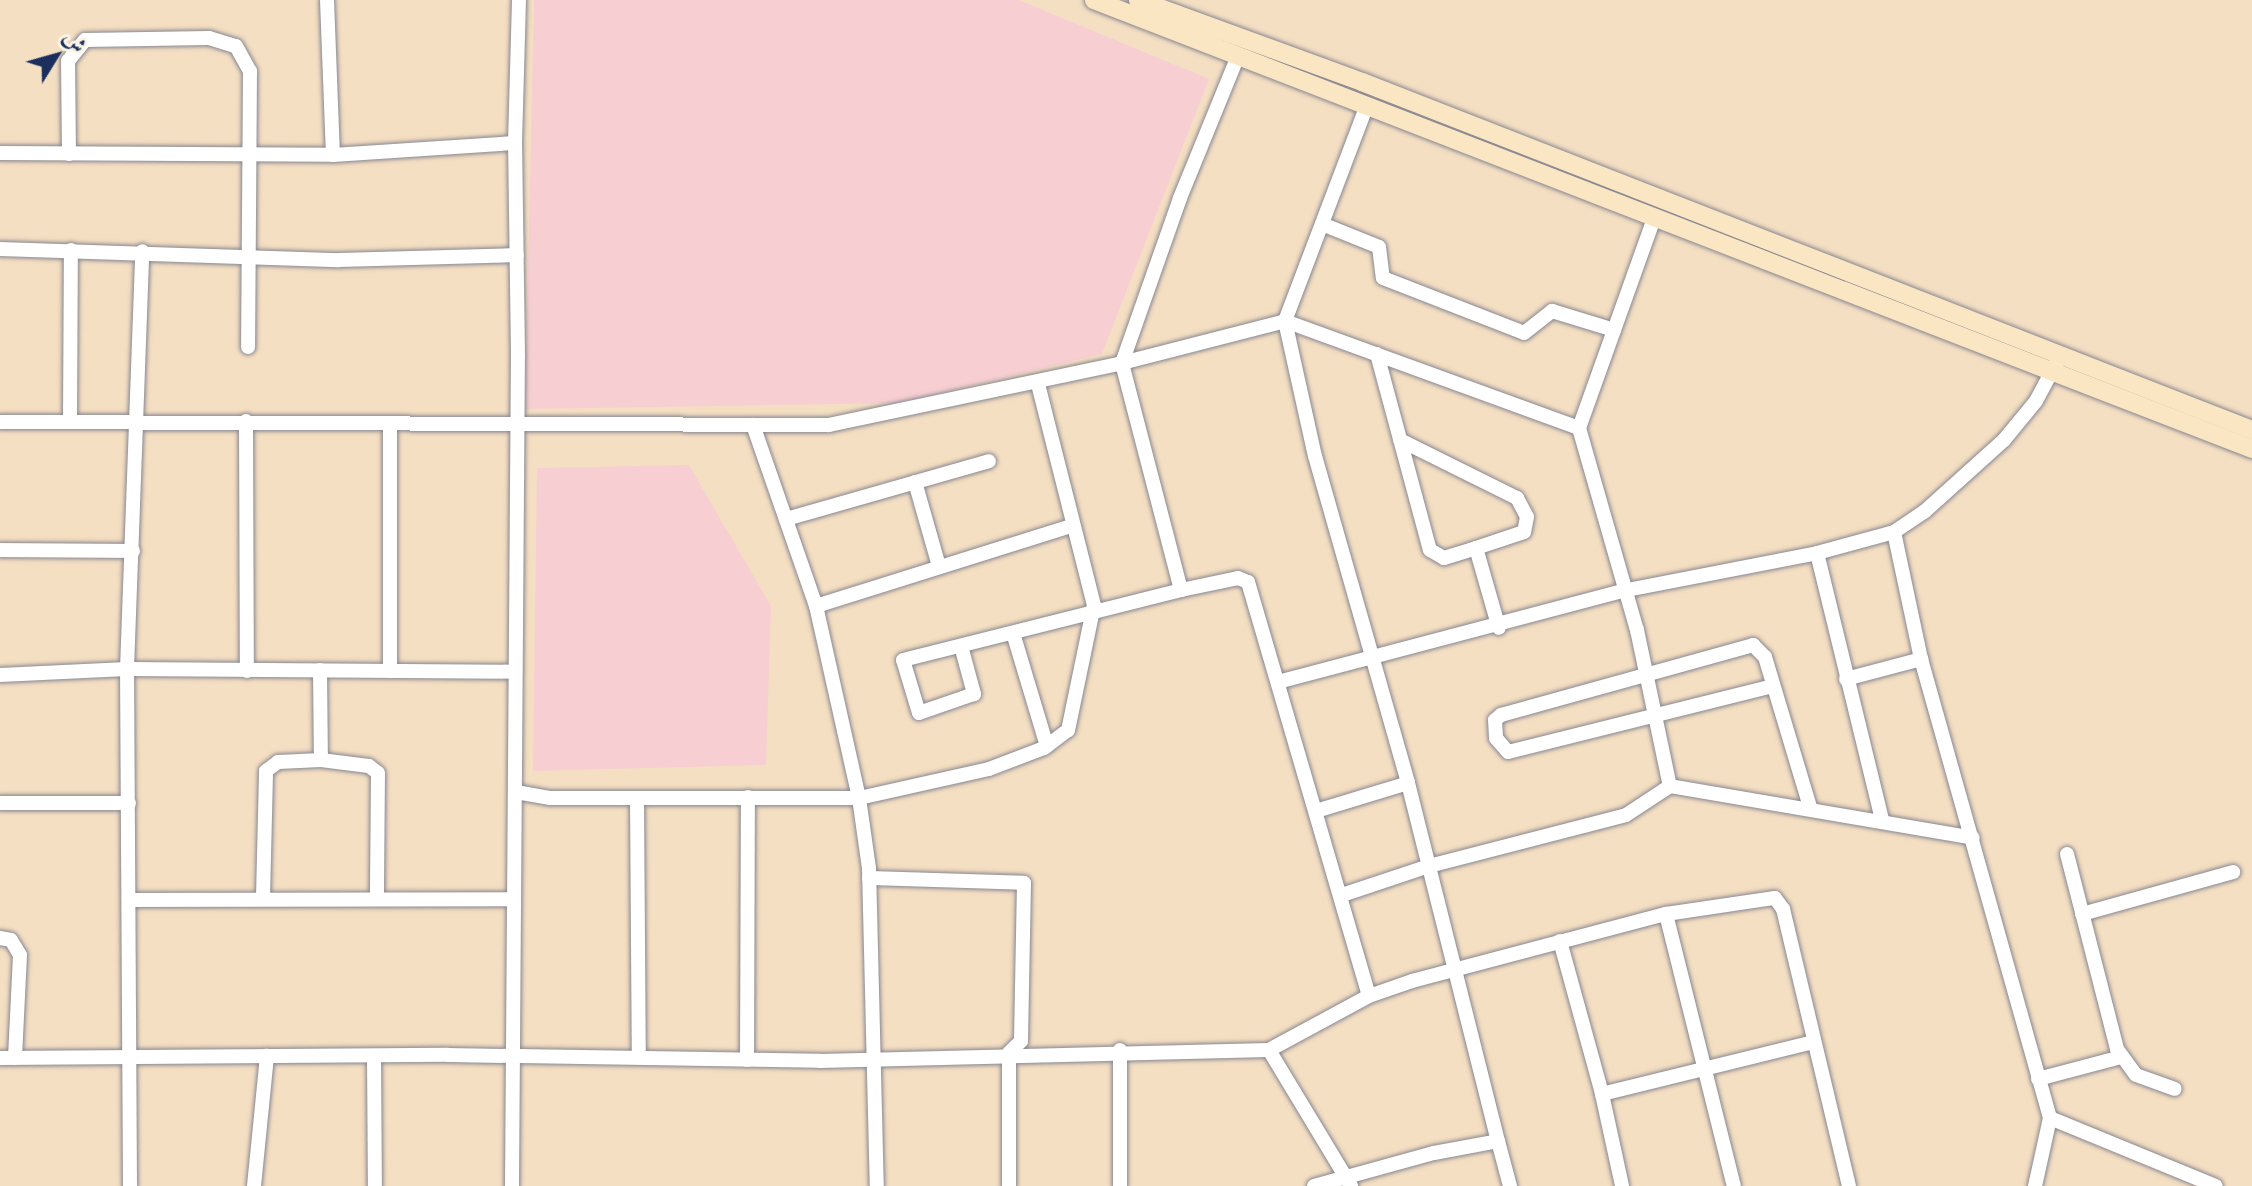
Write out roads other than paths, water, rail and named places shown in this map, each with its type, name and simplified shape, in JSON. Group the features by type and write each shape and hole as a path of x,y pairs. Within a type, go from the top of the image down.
{"main road":[{"path":"1094,0 2051,375 2252,449"},
{"path":"1138,0 1362,82 2252,430"}],"street":[{"path":"327,0 333,155"},
{"path":"512,1186 516,792 512,672 517,255 515,143 519,0"},
{"path":"69,154 67,69 74,49 92,38 147,36 223,39 245,57 250,71 248,347"},
{"path":"1181,590 1122,363 1180,198 1238,56"},
{"path":"1367,105 1285,321 1315,456 1408,783 1510,1186"},
{"path":"0,153 333,155 515,143"},
{"path":"1654,218 1579,428 1603,499 1622,591 1647,678 1670,786"},
{"path":"1322,224 1379,247 1383,278 1524,333 1552,311 1614,330"},
{"path":"0,249 247,254 339,260 517,255"},
{"path":"70,421 71,250"},
{"path":"130,1186 131,900 127,669 142,251"},
{"path":"0,422 246,421 390,425 516,421 829,425 1038,384 1083,367 1122,363 1285,321 1579,428"},
{"path":"1377,354 1400,440 1433,554 1444,558 1524,532 1527,517 1517,498 1400,440"},
{"path":"1278,682 1499,628 1622,591 1817,553 1894,532 1924,512 2004,440 2051,375 2060,356"},
{"path":"516,792 637,799 859,798 989,769 1047,746 1068,730 1093,613 1038,384"},
{"path":"246,421 247,671"},
{"path":"390,425 390,671"},
{"path":"753,425 816,606 859,798 869,878 877,1186"},
{"path":"786,519 989,461"},
{"path":"915,482 939,566"},
{"path":"816,606 1071,526"},
{"path":"1894,532 1921,659 2050,1118 2035,1186"},
{"path":"1476,548 1499,628"},
{"path":"0,550 133,551"},
{"path":"1817,553 1882,819"},
{"path":"961,646 974,694 919,713 903,660 1181,590 1238,578 1248,582 1342,895 1369,996"},
{"path":"1013,633 1047,746"},
{"path":"1773,686 1655,718 1508,752 1496,738 1495,720 1501,715 1647,678 1753,645 1765,657 1810,807"},
{"path":"1846,679 1921,659"},
{"path":"0,675 127,669 512,672"},
{"path":"320,670 321,760"},
{"path":"263,897 266,771 278,762 321,760 369,766 378,773 377,899"},
{"path":"1316,811 1408,783"},
{"path":"1342,895 1429,866 1626,815 1670,786 1882,819 1973,838"},
{"path":"747,1060 748,797"},
{"path":"637,799 639,1056"},
{"path":"0,803 129,803"},
{"path":"2067,854 2121,1057 2136,1075 2175,1089"},
{"path":"2082,914 2233,872"},
{"path":"869,878 1024,883 1021,1041 1009,1053 1009,1186"},
{"path":"131,900 263,897 513,899"},
{"path":"0,938 11,940 20,955 8,1058 130,1061 267,1056 639,1056 874,1060 1120,1050 1269,1050 1369,996 1454,969 1666,914 1775,898 1783,909 1849,1186"},
{"path":"1666,914 1734,1186"},
{"path":"1560,941 1602,1094 1622,1186"},
{"path":"1602,1094 1813,1042"},
{"path":"1120,1050 1120,1186"},
{"path":"1269,1050 1348,1181"},
{"path":"254,1186 267,1056"},
{"path":"374,1056 375,1186"},
{"path":"2038,1079 2121,1057"},
{"path":"2050,1118 2216,1186"},
{"path":"1314,1186 1348,1181 1498,1141"}]}
